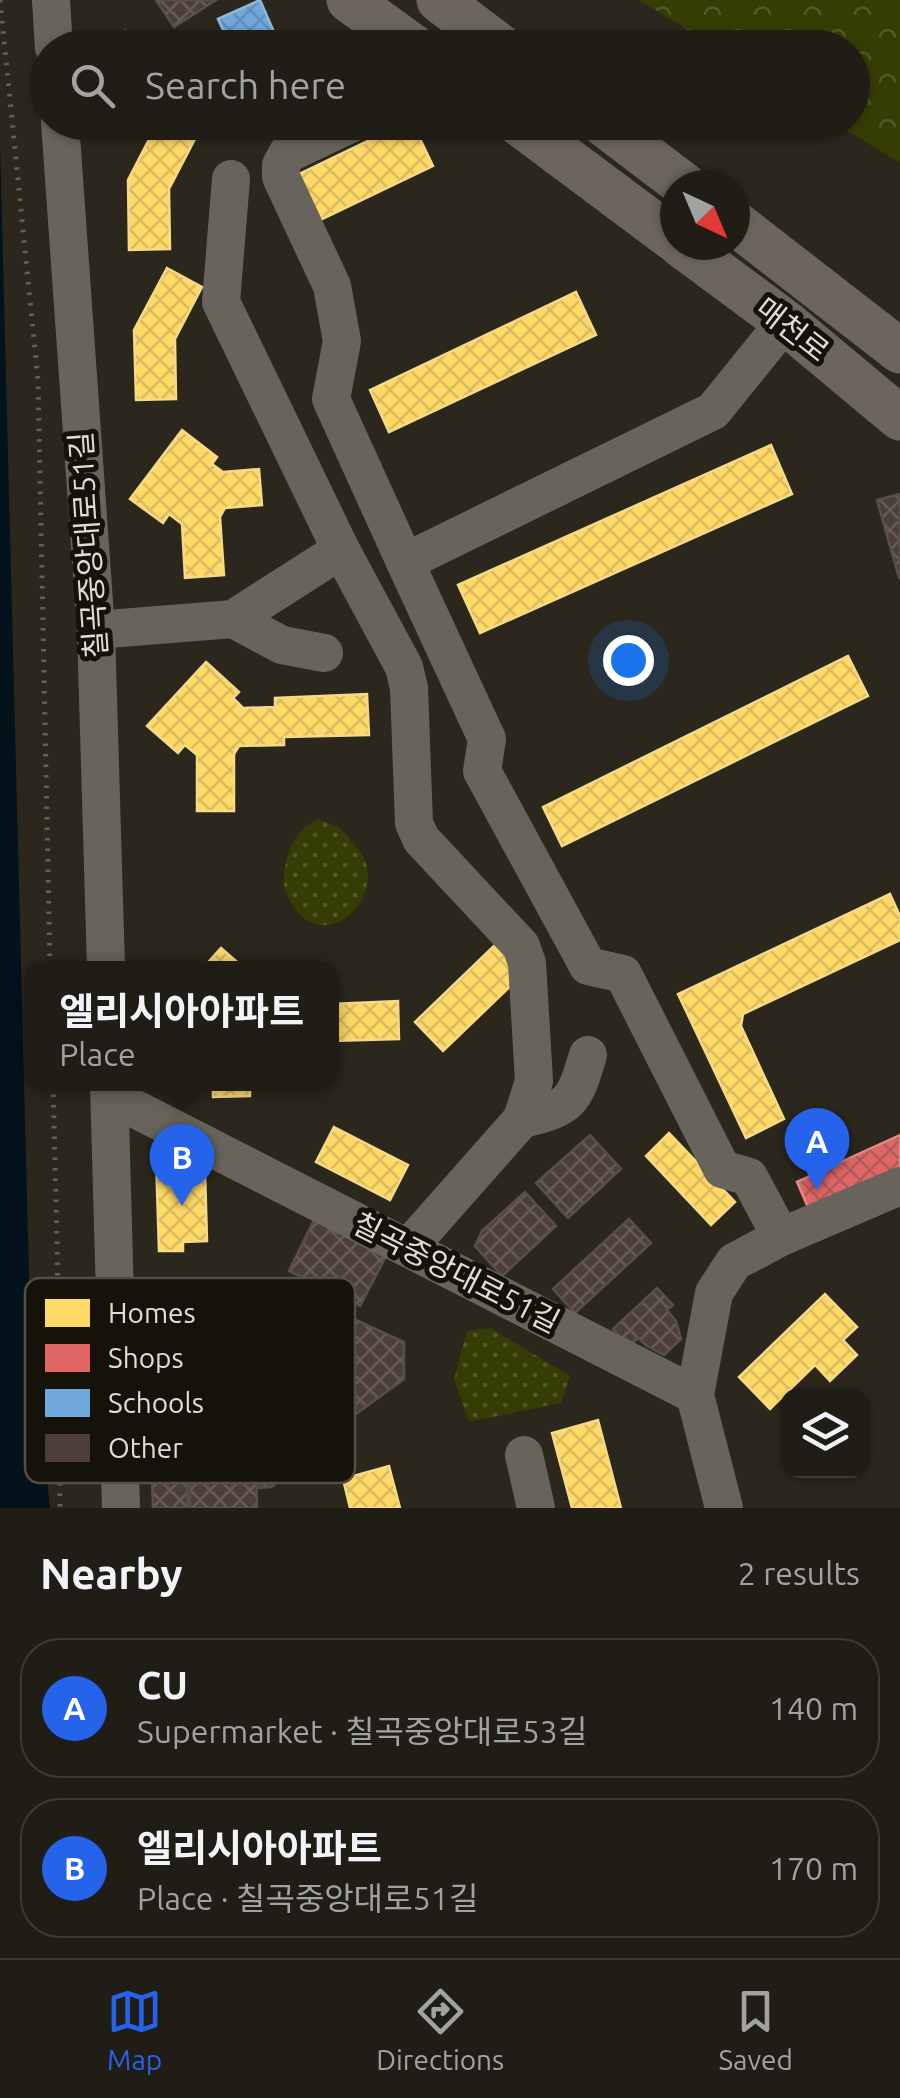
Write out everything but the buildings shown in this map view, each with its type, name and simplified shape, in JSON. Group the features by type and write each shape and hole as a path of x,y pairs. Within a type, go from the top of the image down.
{"main road":[{"path":"350,0 391,30"},
{"path":"440,0 479,30"},
{"path":"541,140 660,229"},
{"path":"625,140 664,170"},
{"name":"매천로","path":"750,236 900,351"},
{"name":"매천로","path":"702,260 785,322 900,418"}],"street":[{"path":"51,0 53,30"},
{"name":"칠곡중앙대로51길","path":"61,140 96,630 106,961"},
{"path":"316,140 287,154 281,165 281,177 332,286 342,341 331,399 488,739 482,772 588,966 623,974 722,1169 750,1178 781,1237"},
{"path":"231,179 221,302 341,550 404,667 409,688 414,823 421,840 521,946 527,963 534,1081 522,1119 408,1248"},
{"path":"405,562 713,411 785,322"},
{"path":"96,630 233,619 341,550"},
{"path":"233,619 282,644 324,653"},
{"path":"522,1119 552,1112 570,1101 588,1055"},
{"name":"칠곡중앙대로51길","path":"110,1091 115,1278"},
{"name":"칠곡중앙대로51길","path":"112,1091 696,1395"},
{"path":"724,1508 696,1395 714,1293 734,1262 781,1237 900,1186"},
{"path":"524,1456 536,1508"},
{"name":"칠곡중앙대로51길","path":"120,1483 121,1508"}],"path":[{"path":"0,0 38,380 50,961"},
{"path":"53,1091 58,1278"},
{"path":"60,1483 60,1508"}],"green space":[{"path":"639,0 900,0 900,163 863,140 870,140 870,30 688,30"},
{"path":"318,819 345,834 363,856 368,875 366,891 358,906 334,924 319,925 305,919 292,904 284,884 293,842"},
{"path":"490,1328 570,1376 561,1403 469,1422 454,1379 467,1331"}],"shaded area":[{"path":"0,143 29,1278 25,1278 25,1483 47,1483 50,1508 0,1508"}],"place":[{"name":"CU","path":"817,1190"},
{"name":"엘리시아아파트","path":"182,1206"}]}
